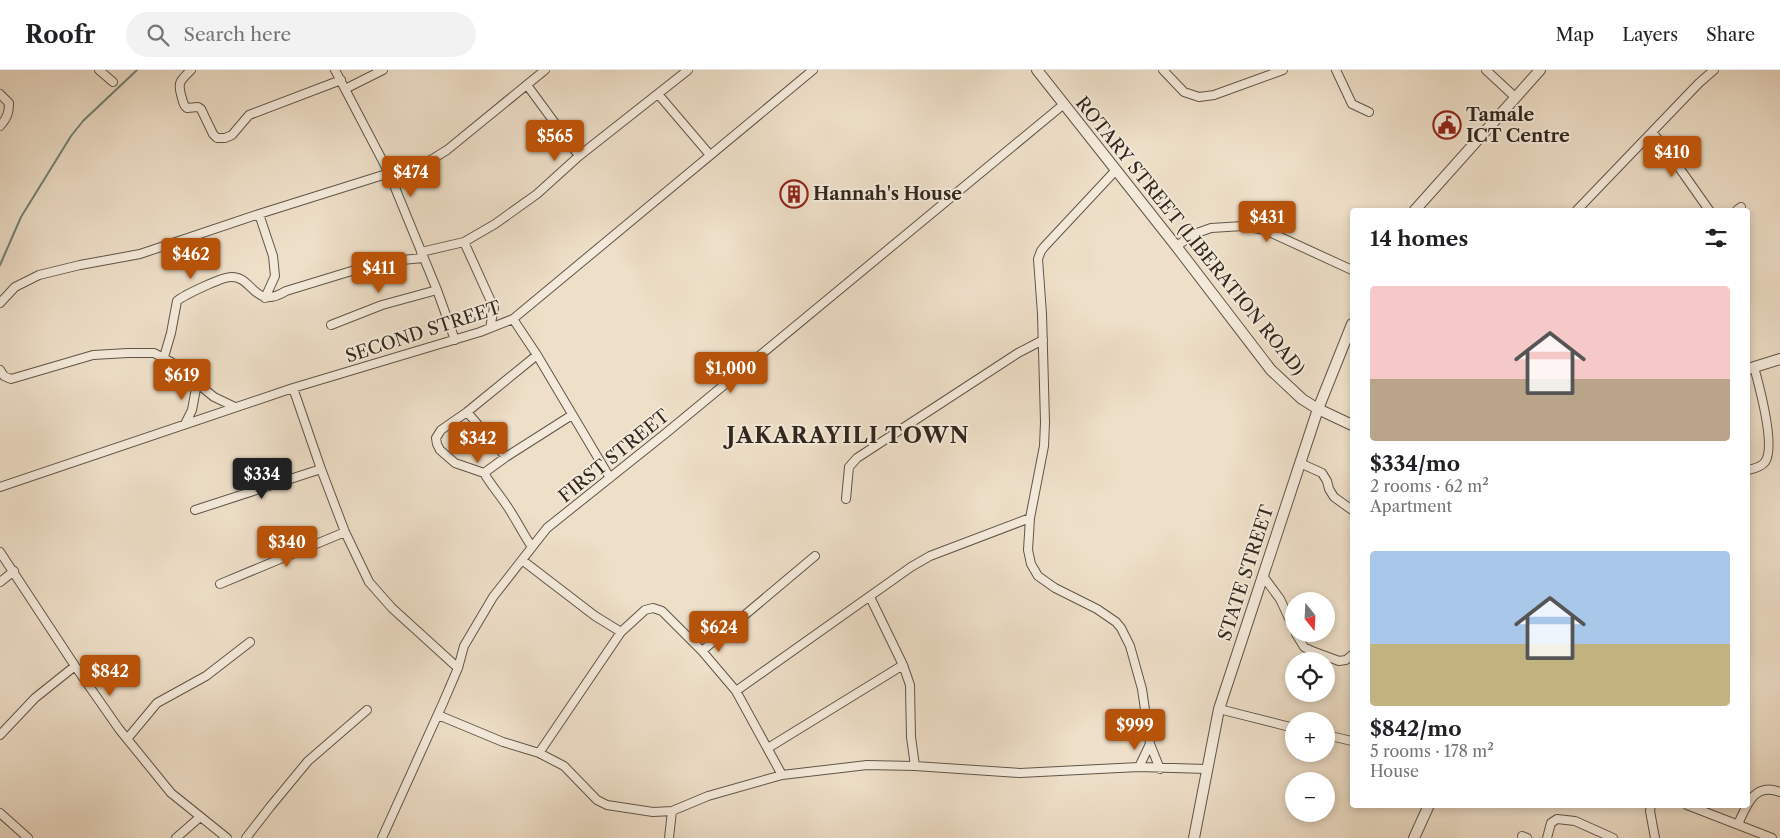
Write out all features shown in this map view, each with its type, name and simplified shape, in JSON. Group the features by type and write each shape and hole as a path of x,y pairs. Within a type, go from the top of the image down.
{"street":[{"path":"99,70 113,82"},
{"path":"191,70 178,87 184,106 201,109 213,134 217,138 225,138 232,135 249,115 341,80"},
{"path":"335,70 389,173 437,290 454,340"},
{"path":"346,89 383,70"},
{"path":"0,303 15,287 39,275 140,254 431,160 447,150 545,70"},
{"path":"164,358 171,333 174,308 177,300 180,298 199,288 231,277 242,280 265,298 278,296 286,291 381,262 422,255 464,242 495,224 537,194 579,156 688,70"},
{"name":"SECOND STREET","path":"0,488 294,388 454,340 513,320 813,70"},
{"name":"ROTARY STREET (LIBERATION ROAD)","path":"1037,70 1271,370 1294,392 1318,409 1350,423"},
{"path":"1163,70 1184,92 1199,97 1214,95 1283,70"},
{"path":"1336,70 1352,104 1369,112"},
{"path":"1486,70 1515,98"},
{"path":"1417,208 1540,70"},
{"path":"1579,208 1714,70"},
{"path":"527,85 579,156"},
{"path":"0,94 9,103 8,118 0,126"},
{"path":"658,94 710,155"},
{"name":"FIRST STREET","path":"382,838 438,715 458,668 464,646 478,619 547,528 1064,104"},
{"path":"1652,132 1708,208"},
{"path":"1116,170 1040,251 1038,259 1043,340 1044,446 1030,518 1028,550 1031,564 1038,576 1054,588 1097,609 1116,622 1126,635 1142,689 1150,744 1160,769"},
{"path":"259,214 273,256 275,276 265,298"},
{"path":"1176,246 1197,232 1211,228 1243,226 1265,230 1350,269"},
{"path":"464,242 494,308 490,328"},
{"path":"331,325 382,305 437,290"},
{"path":"513,320 537,355 610,478"},
{"name":"STATE STREET","path":"1194,838 1218,709 1318,409 1350,329"},
{"path":"846,499 849,467 857,458 1018,353 1043,340"},
{"path":"0,370 4,376 11,379 93,355 154,354 164,358 214,397 235,408"},
{"path":"532,547 508,507 494,490 484,473 455,463 440,450 436,444 436,438 441,430 467,412 537,355"},
{"path":"1750,469 1765,463 1768,454 1767,426 1763,400 1751,368 1780,359"},
{"path":"185,424 192,410 197,384"},
{"path":"294,388 321,469 345,532 369,582 379,594 458,668"},
{"path":"467,412 506,457"},
{"path":"484,473 572,415"},
{"path":"1300,463 1322,473 1334,497 1350,509"},
{"path":"195,510 321,469"},
{"path":"736,691 870,598 911,566 930,556 1030,518"},
{"path":"220,584 345,532"},
{"path":"0,552 75,666 127,738 171,793 226,838"},
{"path":"702,651 815,556"},
{"path":"522,560 595,616 621,632"},
{"path":"0,582 14,571"},
{"path":"1263,576 1280,599 1285,610"},
{"path":"870,598 903,665 910,685 911,737 914,766"},
{"path":"539,753 621,632 645,610 654,608 662,611 702,651 736,691 782,775"},
{"path":"127,738 157,703 206,676 250,642"},
{"path":"1301,642 1312,651 1339,661 1346,660 1350,657"},
{"path":"768,748 903,665"},
{"path":"0,735 35,698 75,666"},
{"path":"1218,709 1285,726"},
{"path":"246,838 296,774 366,710"},
{"path":"438,715 503,742 539,753 564,766 598,800 606,804 653,812 672,810 708,796 782,775 867,765 1020,773 1139,767 1207,769"},
{"path":"1335,737 1350,741"},
{"path":"1139,767 1150,744"},
{"path":"1750,801 1752,797 1768,789 1780,792"},
{"path":"1414,838 1428,808"},
{"path":"1650,808 1655,838"},
{"path":"1695,808 1772,838"},
{"path":"1738,824 1746,808"},
{"path":"669,838 672,810"},
{"path":"0,813 28,838"},
{"path":"176,838 200,818"},
{"path":"1547,838 1551,823 1557,818 1562,818 1575,821 1613,838"}],"waterway":[{"path":"0,265 21,217 71,136 83,121 137,70"}],"place":[{"name":"Tamale ICT Centre","path":"1447,125"},
{"name":"Hannah's House","path":"794,194"}],"district":[{"name":"JAKARAYILI TOWN","path":"848,435"}]}
